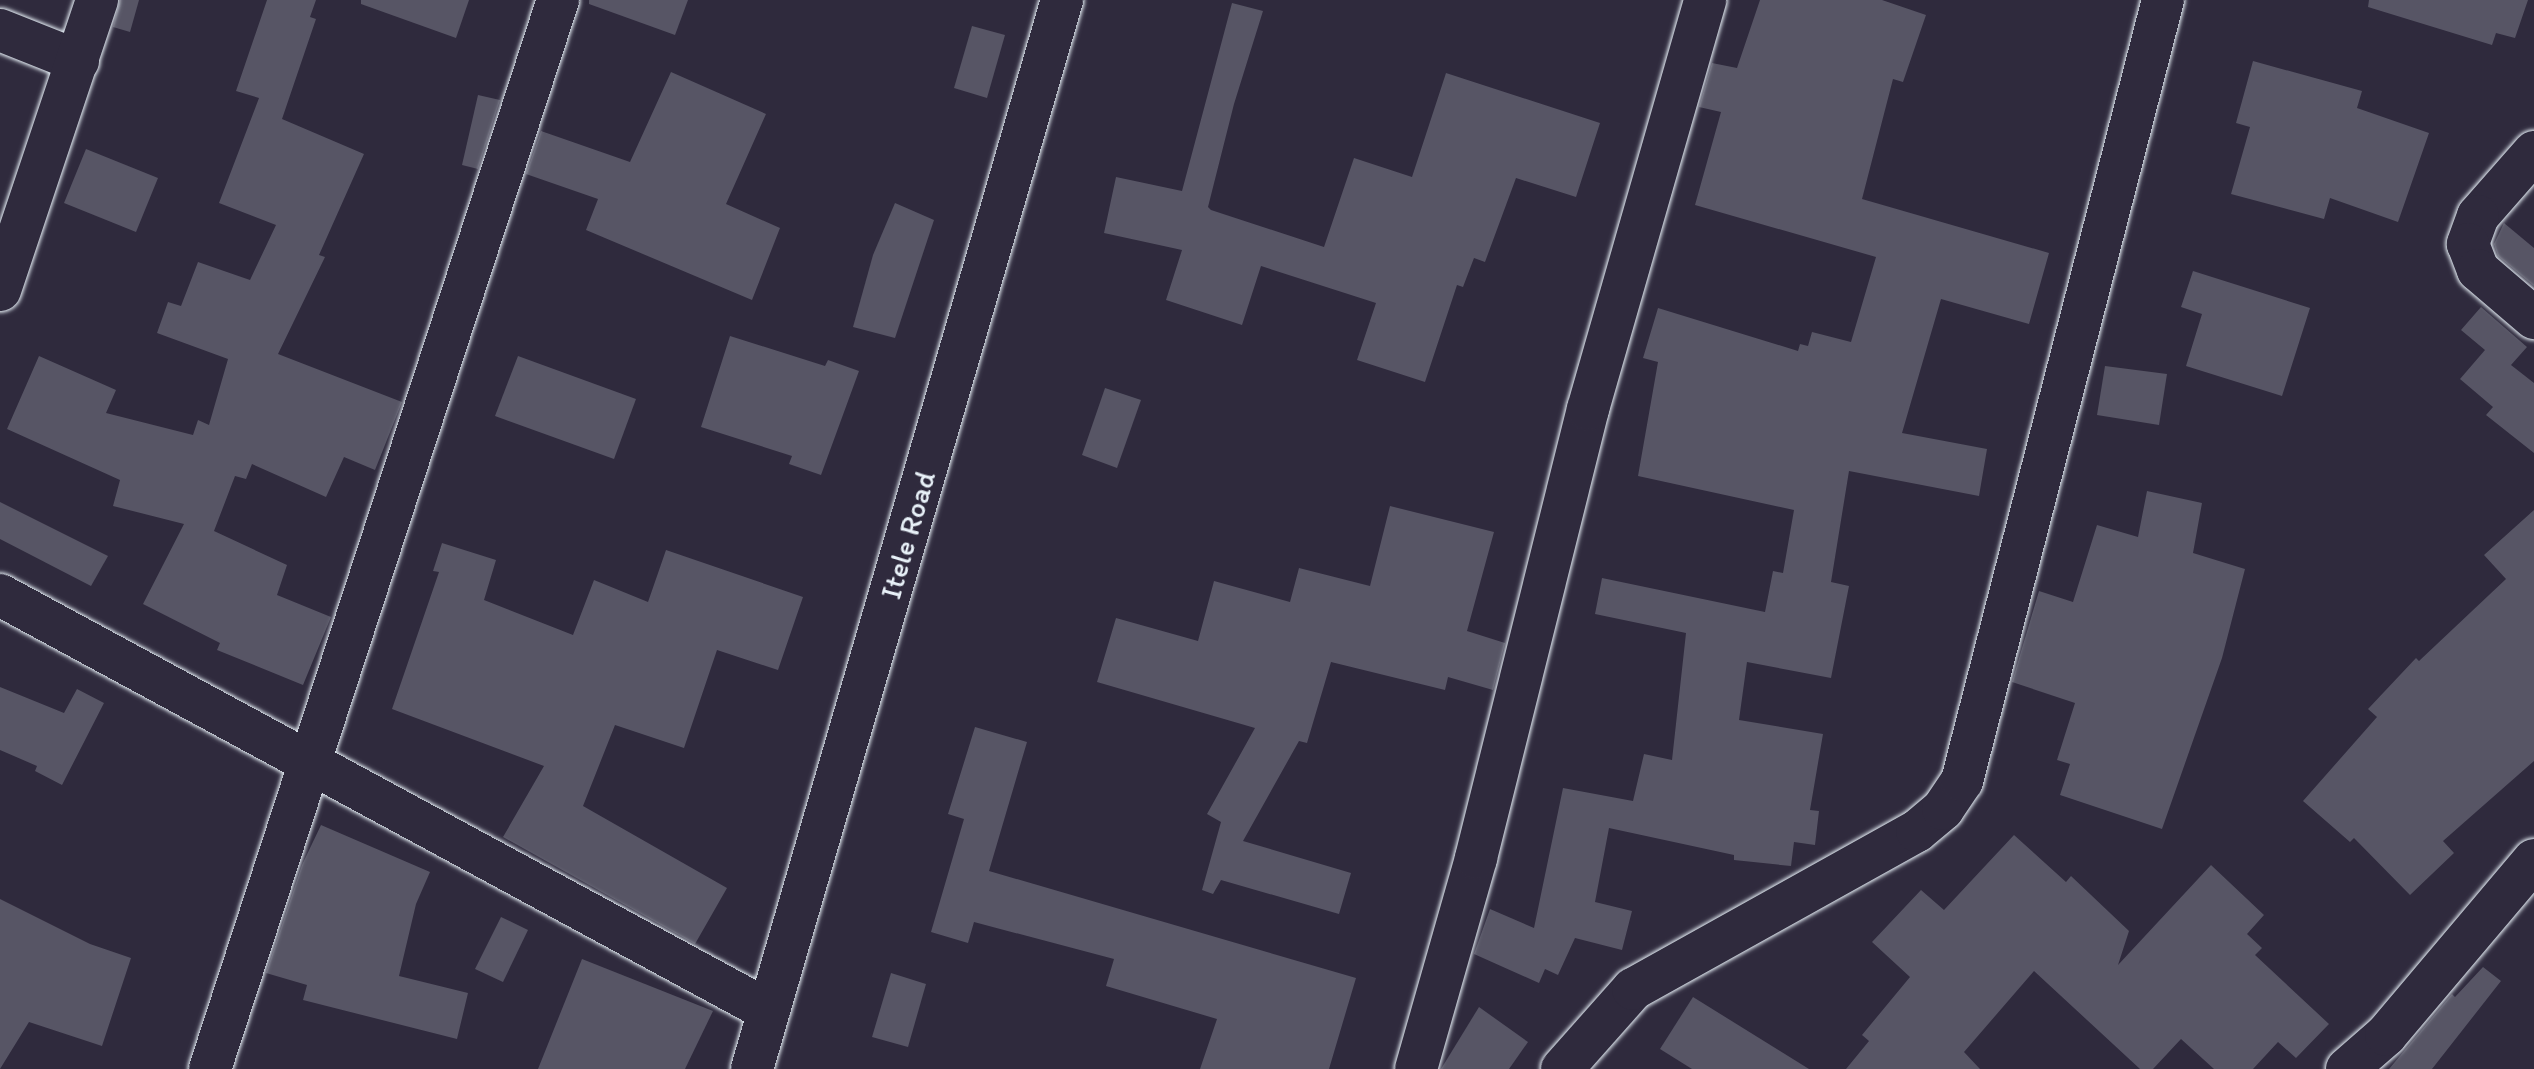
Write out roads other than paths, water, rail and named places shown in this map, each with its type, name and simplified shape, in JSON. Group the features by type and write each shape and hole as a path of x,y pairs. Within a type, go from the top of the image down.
{"street":[{"path":"0,290 97,0"},
{"path":"210,1069 558,0"},
{"name":"Itele Road","path":"752,1069 1062,0"},
{"path":"1416,1069 1476,858 1588,409 1705,0"},
{"path":"1562,1069 1633,989 1917,831 1943,809 1962,781 2163,0"},
{"path":"0,30 78,61"},
{"path":"2534,152 2478,216 2468,244 2478,270 2534,318"},
{"path":"0,595 769,1011"},
{"path":"2347,1069 2386,1035 2534,860"}]}
